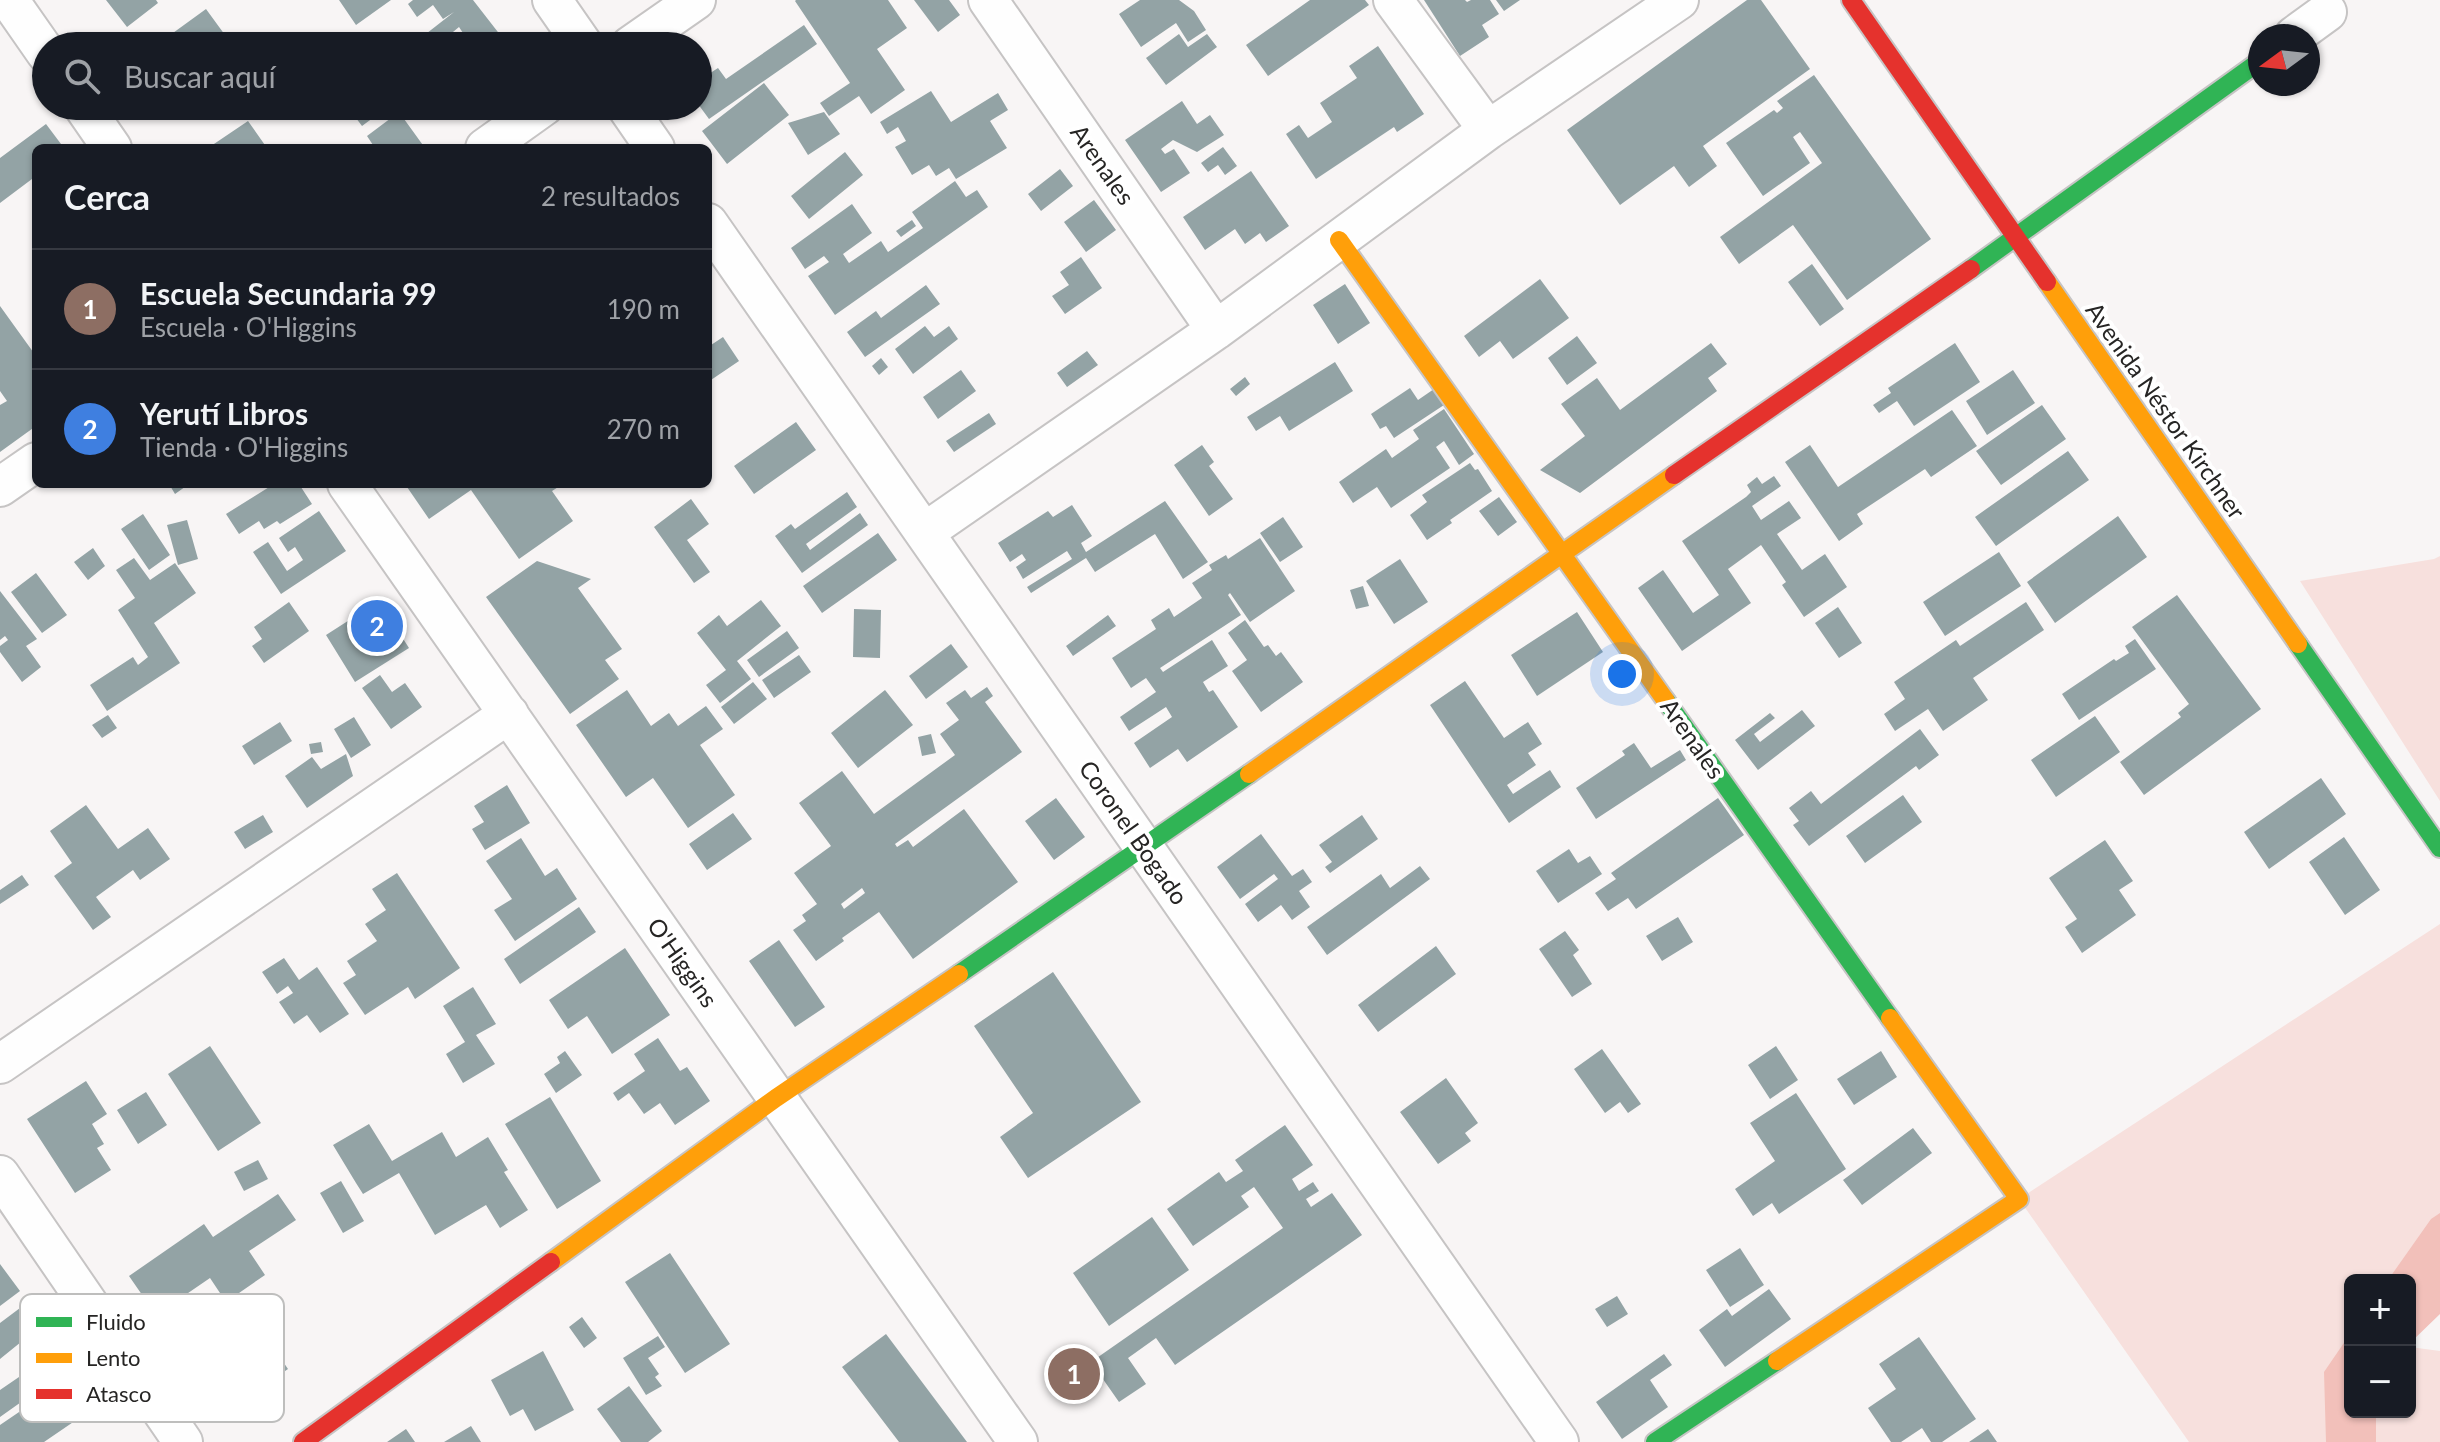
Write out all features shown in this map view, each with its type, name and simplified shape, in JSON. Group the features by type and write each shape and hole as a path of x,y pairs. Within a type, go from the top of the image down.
{"street":[{"path":"9,0 32,33"},
{"path":"552,0 574,32"},
{"path":"650,32 696,0"},
{"name":"Arenales","path":"988,0 1216,330"},
{"path":"1393,0 1488,130"},
{"path":"925,532 1216,330 1488,130 1679,0"},
{"name":"Avenida Néstor Kirchner","path":"1851,0 2440,848"},
{"path":"2310,24 2327,12"},
{"path":"303,1442 776,1098 1144,848 1560,554 2016,238 2248,70"},
{"path":"93,120 109,144"},
{"path":"491,144 524,120"},
{"path":"636,120 652,144"},
{"name":"Coronel Bogado","path":"712,229 1559,1442"},
{"name":"Arenales","path":"1339,240 2019,1199 1655,1442"},
{"path":"0,487 32,465"},
{"name":"O'Higgins","path":"350,488 1018,1442"},
{"path":"0,1064 509,714"},
{"path":"0,1175 82,1294"},
{"path":"169,1422 183,1442"}],"shaded area":[{"path":"2440,556 2440,801 2300,581"},
{"path":"2440,924 2440,1268 2416,1278 2416,1274 2344,1274 2344,1418 2416,1418 2416,1348 2440,1351 2440,1442 2189,1442 2019,1199"},
{"path":"2440,1213 2440,1314 2416,1337 2416,1274 2392,1274 2431,1219"},
{"path":"2344,1343 2344,1418 2376,1418 2376,1442 2326,1442 2324,1372"}],"building":[{"path":"106,0 156,0 158,3 127,27"},
{"path":"339,0 391,0 356,25"},
{"path":"413,0 473,0 498,32 462,32 459,27 453,32 428,32 454,12 443,19 433,5 417,17 408,4"},
{"path":"796,0 888,0 907,28 877,49 905,90 871,114 859,96 829,116 820,103 850,83"},
{"path":"914,0 949,0 960,15 938,32"},
{"path":"1140,0 1179,0 1194,11 1206,30 1188,42 1176,23 1141,47 1119,14"},
{"path":"1310,0 1365,0 1369,5 1268,76 1246,45"},
{"path":"1424,0 1490,0 1499,14 1482,25 1489,37 1460,56"},
{"path":"1496,0 1520,0 1504,11"},
{"path":"1747,0 1761,0 1810,69 1703,146 1717,166 1689,187 1674,166 1620,205 1567,130"},
{"path":"206,9 223,32 174,32"},
{"path":"804,25 817,44 712,117 712,72 718,68 726,79"},
{"path":"1179,34 1188,47 1207,34 1217,47 1166,85 1146,58"},
{"path":"1378,46 1424,114 1397,132 1394,127 1316,179 1286,134 1299,125 1308,138 1332,122 1320,103 1357,78 1349,66"},
{"path":"1814,75 1931,239 1847,300 1793,225 1739,264 1720,237 1822,163 1800,132 1793,137 1810,163 1763,196 1726,143 1774,110 1777,113 1783,108 1777,101"},
{"path":"764,83 789,115 727,164 702,131"},
{"path":"931,91 951,122 998,93 1008,110 990,121 1007,148 956,179 949,168 936,176 929,165 912,175 895,147 906,141 898,127 887,134 880,122"},
{"path":"1182,101 1197,124 1210,115 1224,135 1197,152 1173,140 1161,149 1165,154 1174,149 1190,173 1161,192 1125,140"},
{"path":"824,112 840,134 808,155 788,123"},
{"path":"388,120 405,120 422,144 372,144 367,136"},
{"path":"248,121 264,144 214,144"},
{"path":"46,124 61,144 32,144 32,179 0,203 0,158"},
{"path":"1223,147 1237,166 1225,175 1218,165 1208,172 1201,163"},
{"path":"845,152 863,175 809,219 791,196"},
{"path":"1060,169 1073,186 1041,211 1028,194"},
{"path":"1251,171 1289,226 1266,242 1260,233 1245,244 1235,229 1205,250 1183,217"},
{"path":"955,181 966,197 977,190 988,207 835,315 808,276 829,262 824,256 805,269 791,248 852,204 872,233 843,254 849,263 881,241 888,252 923,228 912,212"},
{"path":"1094,200 1116,230 1086,252 1064,222"},
{"path":"912,220 916,226 901,237 896,231"},
{"path":"1081,257 1102,288 1065,314 1052,296 1069,285 1060,272"},
{"path":"1812,264 1844,309 1820,326 1788,282"},
{"path":"1540,279 1569,318 1513,359 1500,341 1479,357 1464,336"},
{"path":"1345,284 1370,323 1338,344 1313,305"},
{"path":"926,285 940,304 865,357 847,332 876,311 881,318"},
{"path":"0,306 32,350 32,429 0,452 0,405 7,401 0,391"},
{"path":"925,326 934,337 949,326 958,339 913,374 895,349"},
{"path":"1577,336 1597,363 1567,385 1548,358"},
{"path":"723,337 739,361 712,379 712,344"},
{"path":"1711,343 1727,364 1708,378 1717,391 1580,493 1540,470 1585,436 1561,404 1597,378 1620,410"},
{"path":"1955,343 1980,382 1914,426 1897,401 1879,413 1873,405 1891,393 1888,388"},
{"path":"1087,351 1098,365 1067,387 1057,373"},
{"path":"881,358 888,367 879,375 872,366"},
{"path":"1335,362 1353,391 1289,431 1280,416 1256,431 1247,417"},
{"path":"961,370 976,391 938,419 923,397"},
{"path":"2013,370 2035,403 1987,435 1966,401"},
{"path":"1245,377 1250,384 1236,396 1230,389"},
{"path":"1410,388 1418,400 1434,389 1444,405 1394,438 1386,426 1380,429 1371,414"},
{"path":"2042,405 2066,439 2001,485 1976,451"},
{"path":"1444,409 1474,454 1459,465 1444,441 1436,447 1450,468 1391,508 1377,487 1353,503 1339,482 1386,449 1392,458 1419,439 1413,430"},
{"path":"1952,410 1977,446 1931,477 1925,469 1857,514 1863,524 1839,541 1785,462 1810,445 1838,487"},
{"path":"989,413 996,424 954,452 946,441"},
{"path":"796,422 816,450 754,494 734,466"},
{"path":"1202,445 1214,462 1209,466 1233,499 1209,516 1174,465"},
{"path":"2068,451 2089,480 1996,546 1975,517"},
{"path":"1470,463 1475,470 1478,469 1492,491 1427,540 1410,515 1427,502 1422,495"},
{"path":"1774,476 1781,486 1752,506 1761,520 1789,501 1801,518 1777,534 1802,570 1825,554 1847,587 1804,617 1782,585 1786,582 1761,545 1728,569 1751,603 1682,651 1638,588 1663,570 1693,613 1719,595 1682,541 1746,497 1751,492 1747,485 1757,477 1762,484"},
{"path":"268,488 302,488 312,504 280,524 277,521 264,529 259,521 239,534 226,514"},
{"path":"408,488 557,488 552,491 573,521 519,559 471,490 429,519"},
{"path":"847,492 857,507 806,544 810,550 860,513 868,525 802,573 775,536 791,524 795,529"},
{"path":"1499,497 1517,522 1498,536 1479,511"},
{"path":"691,499 709,524 687,540 710,572 694,583 654,527"},
{"path":"1165,501 1208,562 1183,579 1155,534 1095,572 1086,558 1031,593 1027,587 1072,559 1067,551 1023,579 1016,567 1026,560 1022,554 1010,562 998,543 1048,511 1053,517 1072,505 1092,536 1081,543 1086,552"},
{"path":"319,511 346,551 281,594 253,552 268,542 287,571 303,560 295,547 288,552 279,538"},
{"path":"143,514 170,555 149,570 121,529"},
{"path":"2118,516 2147,557 2055,623 2027,582"},
{"path":"1283,517 1303,547 1280,562 1260,533"},
{"path":"187,520 198,559 178,565 167,525"},
{"path":"878,533 897,560 822,613 803,586"},
{"path":"1260,538 1295,591 1250,622 1230,593 1228,595 1241,615 1160,668 1163,672 1212,640 1228,666 1203,682 1209,692 1213,690 1238,727 1187,762 1178,749 1150,768 1134,743 1172,717 1166,707 1129,731 1120,717 1156,692 1146,678 1131,688 1112,658 1156,629 1151,620 1169,608 1174,617 1202,598 1192,583 1212,570 1209,565 1226,555 1228,559"},
{"path":"93,548 105,566 88,580 74,562"},
{"path":"1999,552 2021,586 1945,636 1923,602"},
{"path":"134,558 150,580 175,563 196,593 154,623 180,663 107,711 90,685 133,657 138,665 148,657 118,610 135,598 116,570"},
{"path":"1400,559 1428,602 1394,624 1366,581"},
{"path":"537,561 591,579 578,588 622,649 605,660 619,679 570,714 486,597"},
{"path":"36,573 67,615 42,633 11,592"},
{"path":"1363,586 1369,606 1356,609 1350,590"},
{"path":"0,591 37,639 26,646 41,667 22,682 0,652 0,646 8,640 5,636 0,640"},
{"path":"2177,595 2261,709 2144,795 2120,762 2181,717 2178,713 2189,704 2132,627"},
{"path":"761,600 781,626 737,661 751,679 720,703 706,685 726,670 697,633 719,615 727,626"},
{"path":"379,601 409,648 355,682 326,635"},
{"path":"289,602 309,631 264,663 252,646 262,639 254,627"},
{"path":"2026,602 2044,630 1973,678 1988,700 1943,731 1928,709 1895,731 1884,714 1905,699 1894,682 1956,640 1960,646"},
{"path":"1838,607 1862,643 1839,658 1815,623"},
{"path":"854,609 881,610 880,658 853,657"},
{"path":"1577,612 1603,652 1537,696 1511,655"},
{"path":"1108,615 1116,626 1073,656 1066,646"},
{"path":"1245,620 1264,647 1268,645 1276,656 1281,652 1303,682 1261,712 1232,671 1247,660 1228,633"},
{"path":"787,631 799,648 759,677 747,660"},
{"path":"2135,639 2156,669 2079,720 2062,694 2114,659 2116,661 2129,653 2125,646"},
{"path":"951,644 968,667 926,699 909,676"},
{"path":"799,655 811,672 774,698 762,680"},
{"path":"380,675 392,692 405,683 422,707 391,729 362,688"},
{"path":"1465,681 1504,738 1528,722 1542,744 1528,753 1536,765 1507,785 1513,794 1550,770 1561,787 1509,823 1430,705"},
{"path":"753,682 767,699 734,724 721,707"},
{"path":"987,687 993,696 985,702 1022,752 895,844 897,847 908,840 913,847 964,809 1018,882 913,959 879,912 816,961 793,930 806,921 802,915 817,904 794,873 831,846 799,803 842,771 874,814 955,755 940,734 959,720 946,703 965,690 971,698","holes":["862,888 865,893 844,909 841,904"]},
{"path":"627,690 651,726 669,713 678,726 706,706 723,729 700,745 735,795 688,828 653,778 626,797 576,725"},
{"path":"885,690 913,725 858,768 831,733"},
{"path":"1802,710 1815,726 1758,770 1735,740 1770,713 1775,718 1754,734 1760,742"},
{"path":"108,715 117,728 102,738 92,725"},
{"path":"2095,716 2120,752 2056,797 2031,760"},
{"path":"354,717 371,745 351,758 334,729"},
{"path":"280,722 292,741 254,765 242,746"},
{"path":"1920,729 1939,755 1919,770 1916,766 1809,846 1793,825 1799,821 1789,808 1811,791 1821,804"},
{"path":"931,734 936,753 922,756 918,737"},
{"path":"321,742 323,752 311,754 309,744"},
{"path":"1634,743 1651,768 1680,750 1686,760 1596,819 1576,788 1625,755 1622,751"},
{"path":"346,754 353,776 307,808 285,776 312,757 321,769"},
{"path":"2321,778 2346,814 2269,869 2244,832"},
{"path":"507,785 530,823 485,850 472,829 484,822 474,806"},
{"path":"1903,795 1922,822 1865,863 1846,836"},
{"path":"1056,798 1085,837 1054,860 1025,821"},
{"path":"1718,798 1744,835 1636,909 1628,898 1608,911 1595,893 1616,879 1611,873"},
{"path":"86,805 118,849 148,828 170,859 140,880 133,870 96,897 111,917 93,930 54,876 72,863 50,831"},
{"path":"733,813 752,839 707,870 689,844"},
{"path":"263,815 273,832 245,849 234,832"},
{"path":"1362,815 1378,839 1330,873 1325,867 1332,862 1319,845"},
{"path":"1261,834 1292,876 1303,869 1312,882 1299,891 1310,907 1292,920 1281,905 1258,922 1245,904 1278,879 1274,874 1240,899 1217,867"},
{"path":"2344,837 2380,890 2345,915 2309,862"},
{"path":"521,838 545,876 557,868 577,899 515,941 494,910 512,899 486,861"},
{"path":"2105,840 2133,881 2119,890 2136,915 2082,953 2065,927 2077,919 2049,878"},
{"path":"1569,849 1578,863 1590,856 1602,874 1558,903 1536,871"},
{"path":"1420,866 1430,879 1327,955 1307,927 1381,874 1390,888"},
{"path":"397,873 460,968 415,999 408,987 365,1015 343,983 356,975 347,961 377,941 365,924 386,910 372,889"},
{"path":"22,875 29,885 0,904 0,890"},
{"path":"579,907 596,932 520,984 504,959"},
{"path":"1678,917 1693,942 1662,961 1646,936"},
{"path":"1565,931 1579,950 1573,955 1592,984 1572,997 1539,949"},
{"path":"779,940 825,1007 795,1027 749,961"},
{"path":"1436,946 1456,974 1378,1032 1358,1005"},
{"path":"625,948 670,1015 612,1054 587,1016 568,1029 549,1000"},
{"path":"284,958 299,980 317,967 349,1014 320,1033 307,1015 294,1024 279,1002 293,993 288,986 277,994 262,972"},
{"path":"1053,972 1141,1102 1028,1178 1000,1137 1033,1113 974,1026"},
{"path":"473,987 496,1024 476,1035 495,1064 463,1083 446,1054 465,1042 443,1006"},
{"path":"658,1038 680,1071 687,1067 710,1101 675,1125 660,1103 644,1114 629,1093 618,1101 613,1093 645,1071 634,1054"},
{"path":"210,1046 261,1123 218,1151 168,1074"},
{"path":"1776,1046 1798,1080 1770,1099 1748,1065"},
{"path":"1602,1049 1641,1104 1628,1113 1620,1102 1605,1113 1574,1069"},
{"path":"565,1051 582,1075 556,1093 544,1074 560,1063 557,1057"},
{"path":"1881,1051 1897,1077 1854,1105 1837,1079"},
{"path":"1446,1078 1478,1123 1465,1133 1471,1141 1438,1164 1400,1112"},
{"path":"86,1081 107,1114 92,1124 104,1144 97,1148 111,1170 75,1193 27,1119"},
{"path":"146,1092 167,1125 138,1144 117,1110"},
{"path":"1796,1093 1846,1169 1779,1214 1772,1203 1753,1216 1735,1189 1775,1161 1750,1123"},
{"path":"550,1097 601,1181 557,1209 505,1124"},
{"path":"369,1124 392,1161 442,1132 456,1157 488,1137 508,1170 504,1172 528,1210 500,1228 486,1205 435,1235 399,1173 363,1194 333,1145"},
{"path":"1285,1125 1313,1165 1292,1179 1299,1191 1313,1182 1319,1191 1306,1199 1311,1207 1332,1193 1362,1235 1175,1365 1156,1338 1128,1358 1146,1384 1119,1402 1091,1362 1283,1228 1254,1187 1241,1196 1249,1207 1193,1246 1167,1209 1219,1172 1226,1182 1243,1171 1235,1160"},
{"path":"1913,1128 1932,1153 1862,1205 1843,1180"},
{"path":"258,1160 268,1179 244,1191 234,1172"},
{"path":"341,1181 364,1221 343,1233 320,1193"},
{"path":"278,1194 296,1220 249,1251 265,1275 238,1294 221,1294 210,1278 187,1294 141,1294 129,1276 204,1224 213,1237"},
{"path":"1152,1217 1189,1270 1109,1326 1073,1273"},
{"path":"1740,1248 1764,1285 1730,1307 1706,1270"},
{"path":"670,1253 730,1344 685,1373 625,1282"},
{"path":"0,1264 20,1291 0,1306"},
{"path":"1769,1289 1791,1319 1725,1367 1699,1330 1727,1309 1732,1316"},
{"path":"1617,1296 1628,1314 1607,1327 1595,1309"},
{"path":"20,1308 20,1343 0,1359 0,1323"},
{"path":"582,1317 597,1338 584,1348 569,1327"},
{"path":"886,1334 967,1442 899,1442 842,1367"},
{"path":"658,1336 665,1347 648,1358 659,1374 655,1377 662,1386 646,1395 623,1358"},
{"path":"1919,1337 1976,1419 1942,1442 1931,1442 1922,1428 1901,1442 1891,1442 1868,1408 1896,1389 1879,1364"},
{"path":"543,1351 574,1410 535,1431 523,1409 510,1416 491,1380"},
{"path":"1664,1354 1672,1365 1650,1380 1668,1407 1622,1439 1596,1402"},
{"path":"20,1376 20,1403 0,1417 0,1390"},
{"path":"629,1386 662,1431 648,1442 621,1442 597,1409"},
{"path":"20,1411 20,1422 73,1422 44,1442 0,1442 0,1425"},
{"path":"471,1426 481,1442 444,1442"},
{"path":"406,1429 415,1442 387,1442"},
{"path":"1988,1429 1997,1442 1969,1442"}],"traffic: fast":[{"path":"1971,269 2248,70"},
{"path":"2298,644 2440,848"},
{"path":"1666,701 1890,1018"},
{"path":"959,974 1249,774"},
{"path":"1655,1442 1777,1361"}],"traffic: slow":[{"path":"1339,240 1666,701"},
{"path":"2047,282 2298,644"},
{"path":"1249,774 1674,475"},
{"path":"551,1262 776,1098 959,974"},
{"path":"1777,1361 2019,1199 1890,1018"}],"traffic: jam":[{"path":"1851,0 2047,282"},
{"path":"1674,475 1971,269"},
{"path":"303,1442 551,1262"}],"place":[{"name":"Yerutí Libros","path":"377,626"},
{"name":"Escuela Secundaria 99","path":"1074,1374"}]}
